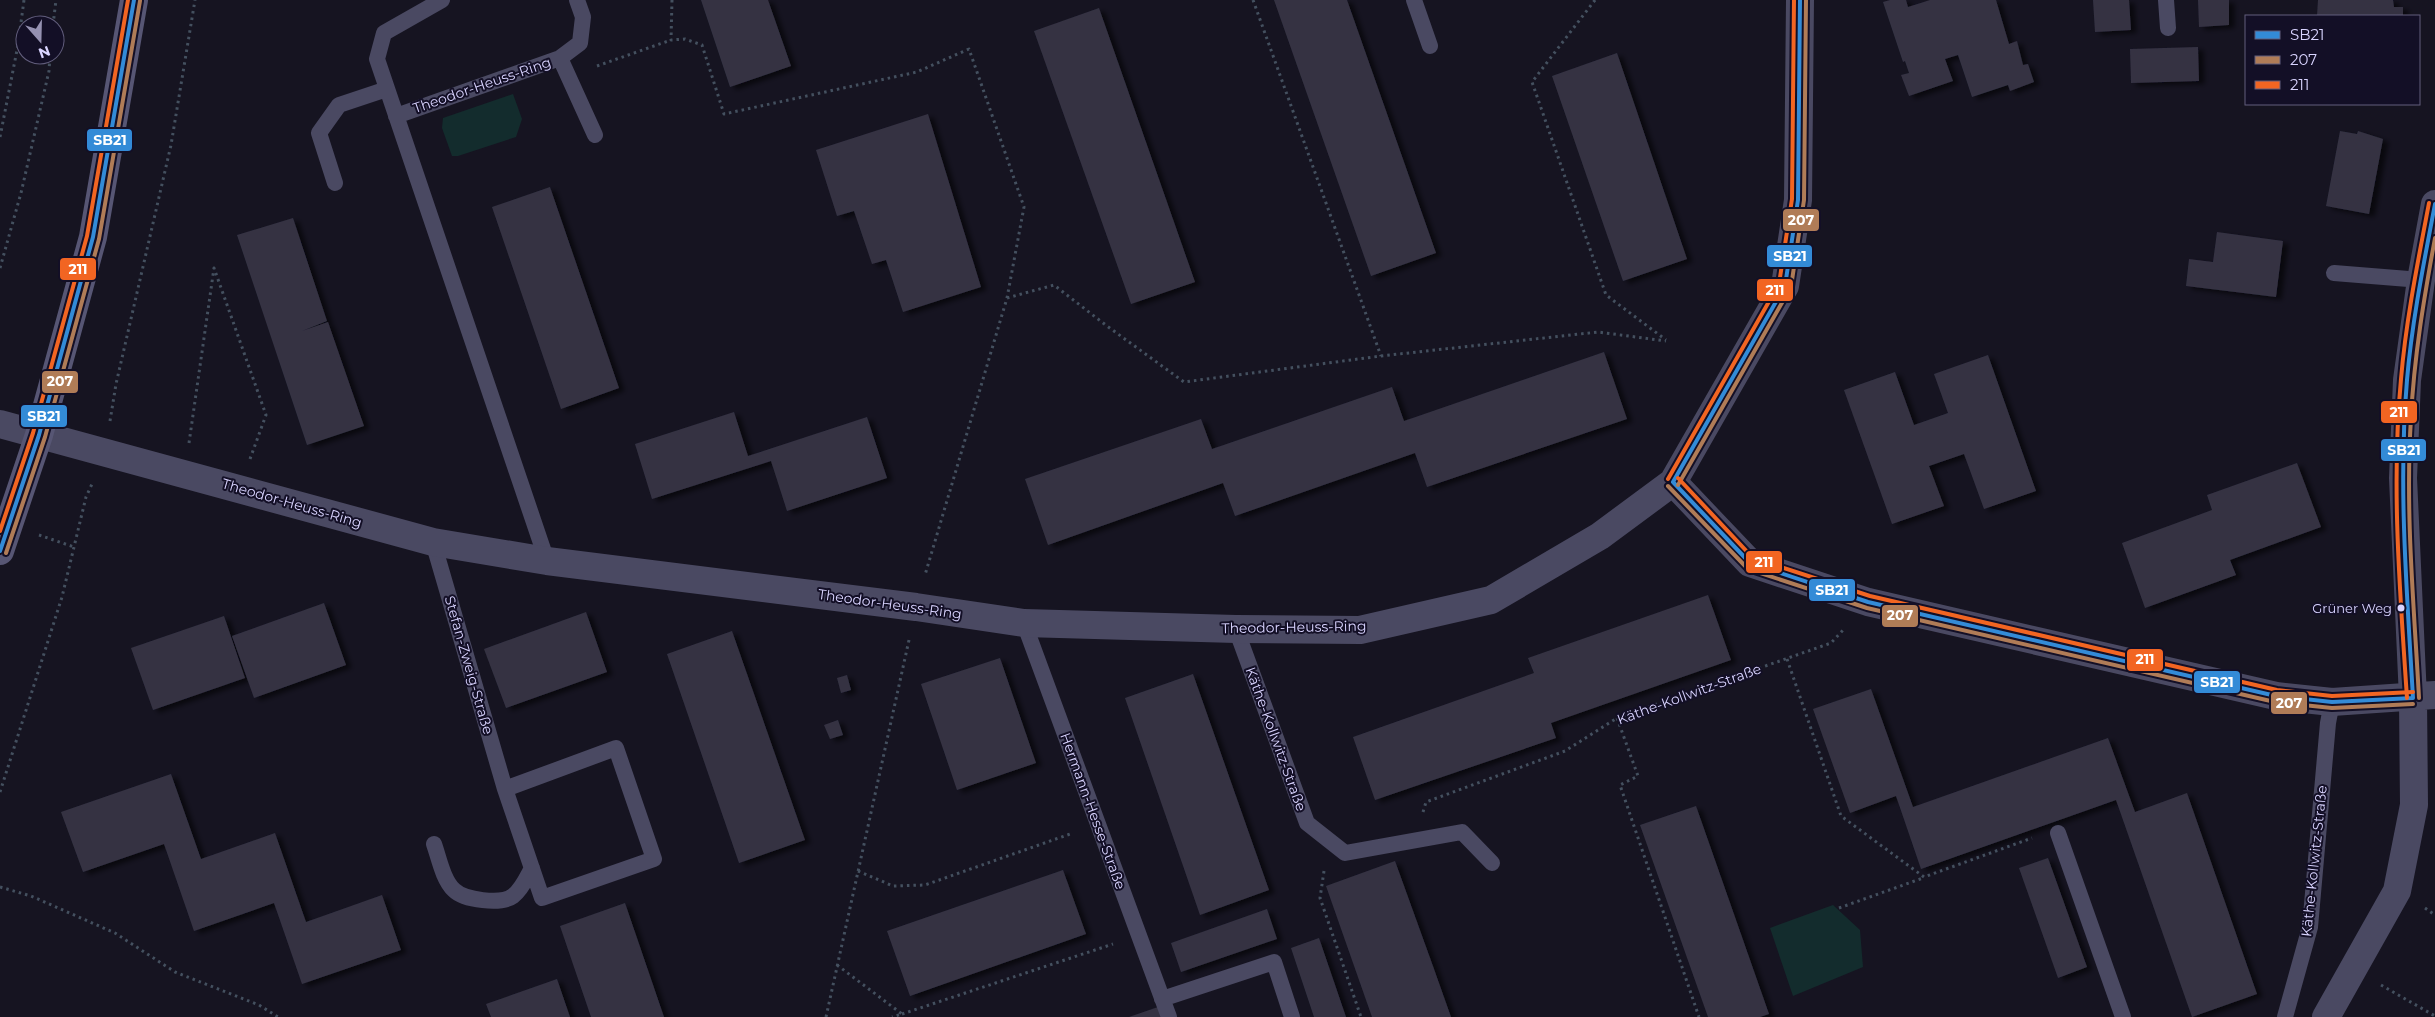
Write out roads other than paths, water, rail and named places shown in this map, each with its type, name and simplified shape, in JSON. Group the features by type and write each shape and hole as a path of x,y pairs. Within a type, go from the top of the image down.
{"main road":[{"path":"0,551 39,435 93,237 134,0"}],"street":[{"name":"Theodor-Heuss-Ring","path":"0,424 104,454 185,473 433,542 547,561 916,607 1024,623 1236,629 1360,630 1491,600 1600,536 1673,482 1785,286 1798,200 1800,0"},
{"path":"2326,1017 2397,891 2414,805 2424,697 2403,478 2407,380 2421,280 2435,204"},
{"path":"1673,482 1750,563 1868,602 2276,696 2332,702 2424,697"}],"lane":[{"name":"Theodor-Heuss-Ring","path":"442,0 384,33 377,59 547,561"},
{"name":"Theodor-Heuss-Ring","path":"396,116 560,58 580,43 583,17 577,0"},
{"path":"1414,0 1430,46"},
{"path":"2166,0 2168,28"},
{"path":"560,58 595,135"},
{"path":"335,183 319,133 339,105 387,89"},
{"path":"2334,273 2421,280"},
{"name":"Stefan-Zweig-Straße","path":"433,542 505,788 542,898 654,860 616,748 505,788"},
{"name":"Hermann-Hesse-Straße","path":"1024,623 1169,1017"},
{"name":"Käthe-Kollwitz-Straße","path":"1236,629 1307,823 1345,853 1462,832 1492,864"},
{"name":"Käthe-Kollwitz-Straße","path":"2285,1017 2310,927 2328,723 2332,702"},
{"path":"2058,833 2123,1017"},
{"path":"434,844 446,879 454,891 474,899 492,901 510,898 518,891 532,868"},
{"path":"1162,999 1274,962 1292,1017"}],"place":[{"name":"Grüner Weg","path":"2401,608"}]}
